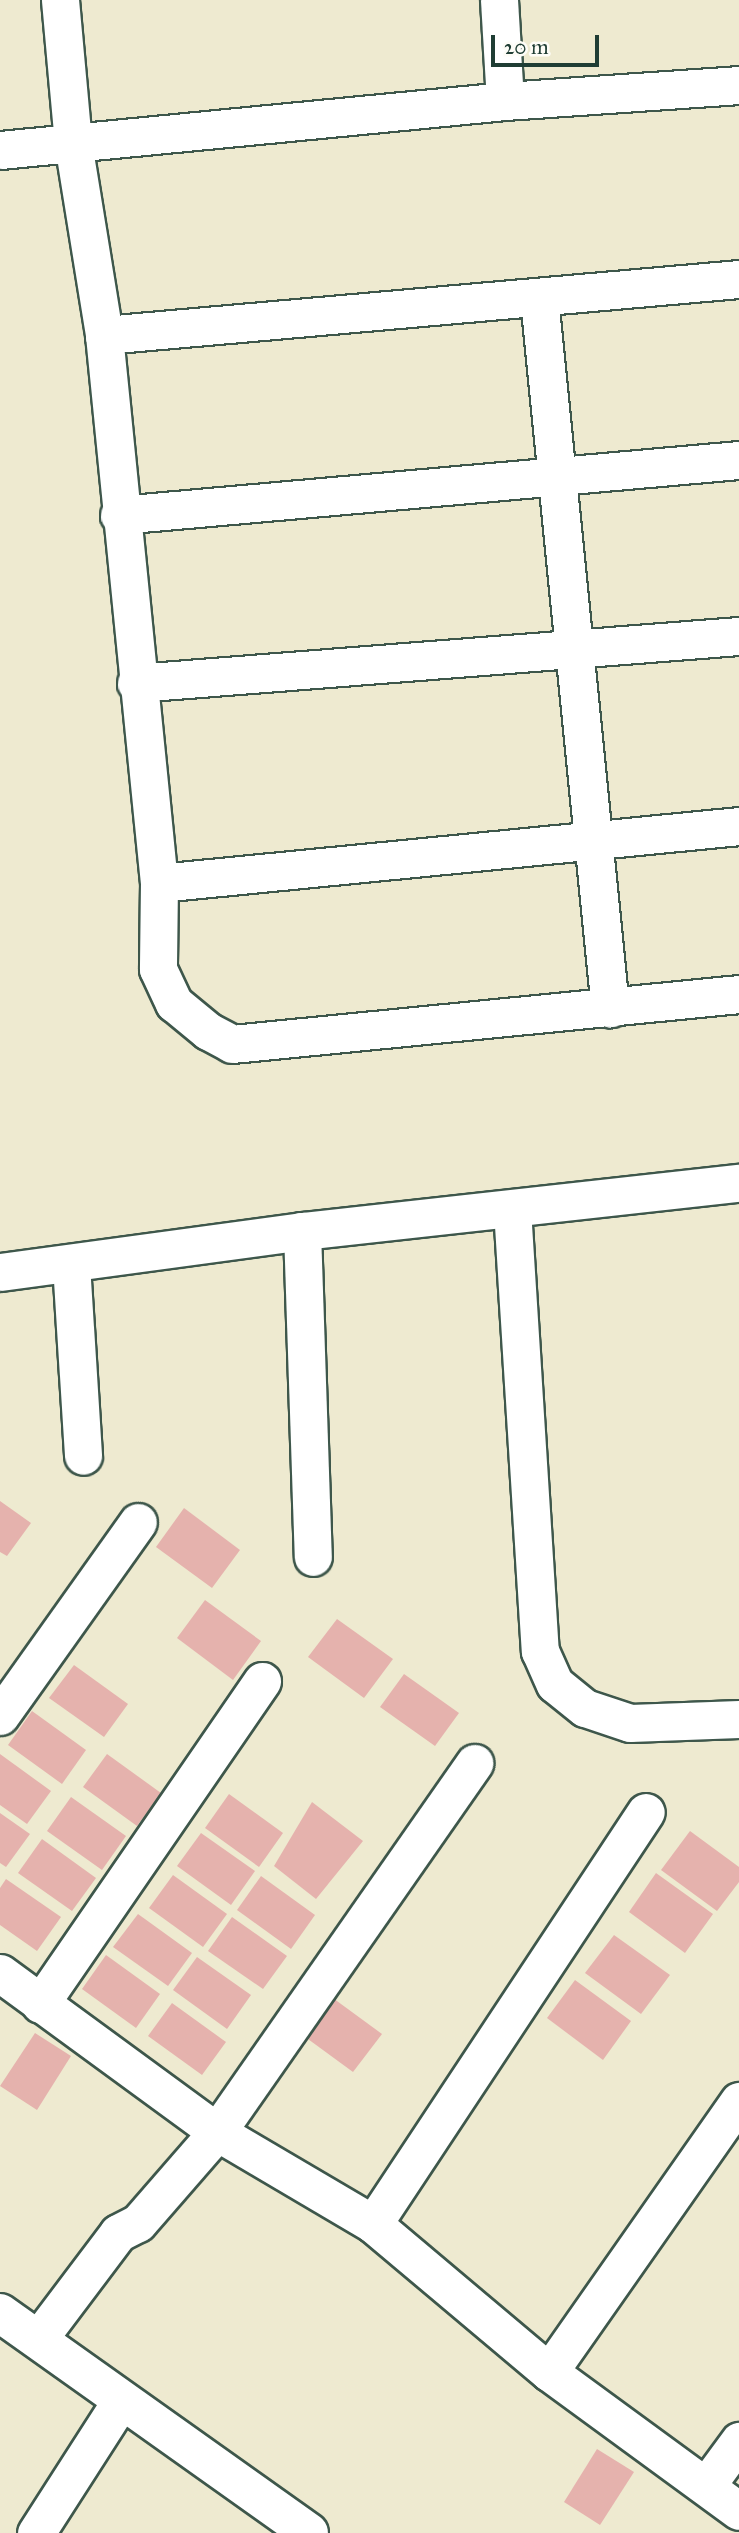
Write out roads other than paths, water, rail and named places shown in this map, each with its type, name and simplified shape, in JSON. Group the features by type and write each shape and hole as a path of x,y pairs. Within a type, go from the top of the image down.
{"main road":[{"path":"0,2313 50,2345 120,2402 309,2533"}],"street":[{"path":"60,0 73,143 104,335 119,515 159,883 158,969 174,1003 208,1031 232,1044 739,994"},
{"path":"499,0 505,101"},
{"path":"0,150 505,101 739,85"},
{"path":"104,335 739,279"},
{"path":"540,298 610,1008"},
{"path":"119,515 739,460"},
{"path":"136,683 739,636"},
{"path":"159,883 593,837 739,826"},
{"path":"0,1272 302,1231 739,1183"},
{"path":"512,1209 540,1651 555,1684 585,1708 630,1723 739,1719"},
{"path":"302,1231 313,1557"},
{"path":"71,1264 83,1457"},
{"path":"0,1716 138,1521"},
{"path":"40,2004 262,1681"},
{"path":"50,2345 118,2233 138,2223 217,2132 474,1763"},
{"path":"373,2224 646,1812"},
{"path":"0,1973 217,2132 373,2224 549,2372 739,2511"},
{"path":"549,2372 739,2101"},
{"path":"36,2533 120,2402"},
{"path":"706,2486 739,2441"}]}
